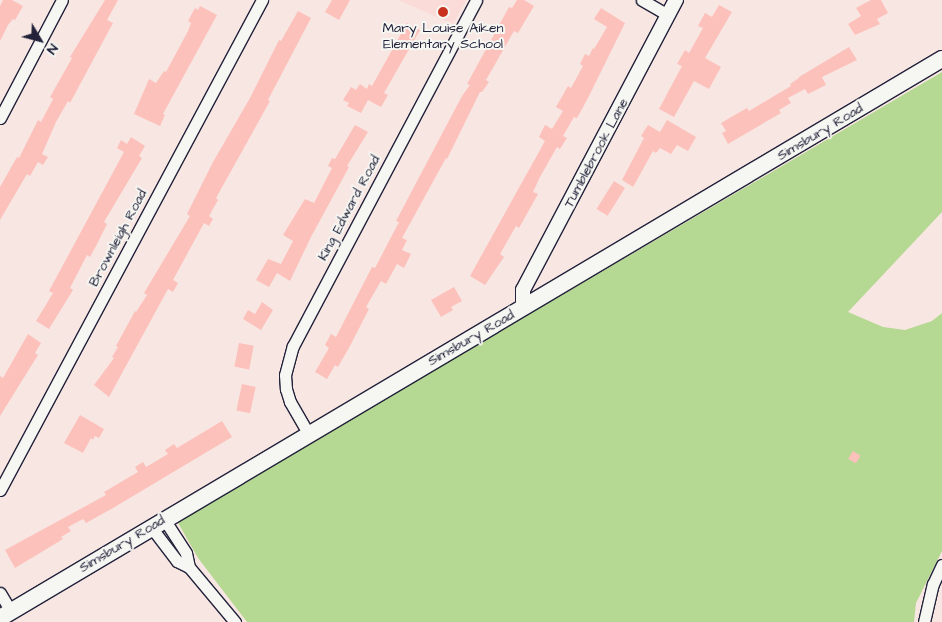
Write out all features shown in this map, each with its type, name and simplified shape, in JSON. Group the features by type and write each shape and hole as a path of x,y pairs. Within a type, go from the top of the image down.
{"main road":[{"name":"Simsbury Road","path":"5,615 308,433 942,59"}],"street":[{"path":"0,118 62,0"},
{"name":"Brownleigh Road","path":"0,490 262,0"},
{"name":"King Edward Road","path":"308,433 290,402 286,389 285,375 293,346 476,0"},
{"path":"642,0 668,14"},
{"name":"Tumblebrook Lane","path":"523,307 523,290 676,0"},
{"path":"158,523 177,561 189,567 235,622"},
{"path":"924,622 933,584 942,565"},
{"path":"0,593 5,615"}],"shaded area":[{"name":"Mary Louise Aiken Elementary School","path":"398,0 466,0 453,24"}],"green space":[{"path":"942,72 942,212 848,312 883,327 905,330 932,321 942,313 942,551 916,603 914,622 247,622 198,558 177,521"}],"building":[{"path":"3,0 12,0 23,6 15,20 13,19 8,25 0,41 0,6"},
{"path":"105,0 118,0 107,20 113,23 70,103 68,101 56,122 42,154 48,157 43,165 38,162 30,176 27,174 0,220 0,187 17,157 19,158 38,120 41,122 53,99 50,97 72,58 70,57"},
{"path":"332,0 350,0 339,20 325,12"},
{"path":"517,0 524,0 534,6 518,33 514,31 486,80 489,82 480,92 447,159 402,238 407,240 402,250 411,254 404,268 397,264 386,284 381,281 366,307 369,309 350,346 338,367 335,365 327,379 315,372 329,348 325,345 331,334 336,337 372,267 375,268 399,222 396,221 462,96 470,85 467,84 509,7 512,8"},
{"path":"871,0 881,0 888,13 877,19 880,24 855,35 848,24 861,16 856,8"},
{"path":"719,5 732,12 705,58 721,67 709,89 694,81 674,117 659,109 682,66 677,64 685,50 689,53 703,28 698,26 705,13 712,17"},
{"path":"200,6 217,15 163,114 165,115 160,126 134,114 149,79 156,83 164,71 166,72 188,31 191,23 188,21 195,8 198,10"},
{"path":"601,8 625,23 588,98 577,118 574,117 563,136 567,138 560,149 557,147 540,177 533,192 538,194 519,228 516,226 500,254 504,257 485,285 470,276 545,141 539,137 545,125 552,129 563,111 556,107 568,86 571,88 583,66 580,64 585,54 589,56 607,27 594,19"},
{"path":"298,11 311,18 268,100 270,101 216,198 218,200 209,216 213,219 209,226 204,223 173,280 178,283 173,292 168,289 109,397 94,385 114,358 112,357 118,347 116,346 135,311 147,295 144,293 190,216 187,214 213,162 250,98 279,40 281,41"},
{"path":"407,23 420,30 384,93 388,95 381,107 368,100 361,113 347,106 349,103 343,100 351,87 356,90 360,84 367,89 369,84 372,86"},
{"path":"849,47 857,60 822,77 826,85 808,94 805,89 788,98 791,103 779,110 781,113 728,144 722,133 726,131 721,123 747,108 749,111 791,86 790,84 799,77"},
{"path":"667,120 696,137 688,151 677,145 671,154 660,148 656,153 653,151 633,187 622,180 644,138 641,136 648,125 660,132"},
{"path":"355,125 368,132 347,166 349,167 311,237 290,281 277,273 269,287 256,280 268,259 281,264 293,241 283,235 305,199 314,203 332,168 328,166 332,158 335,159"},
{"path":"131,137 145,146 139,156 142,158 104,222 107,224 96,246 90,257 87,255 70,288 73,290 49,329 36,321 53,293 49,291 124,152 117,148 121,140 127,144"},
{"path":"614,181 625,188 608,216 597,209"},
{"path":"454,287 462,301 451,307 453,310 441,317 431,300"},
{"path":"262,302 273,310 261,330 243,319 248,310 255,314"},
{"path":"28,334 41,343 35,353 38,355 0,416 0,376 3,378"},
{"path":"239,343 254,346 249,369 234,367"},
{"path":"242,384 256,387 250,413 236,410"},
{"path":"80,415 104,429 99,438 95,436 93,440 91,438 83,453 64,443"},
{"path":"222,421 232,437 86,523 83,519 68,527 71,531 61,537 63,539 15,568 5,550 106,495 104,492 138,472 135,467 143,462 146,467 168,454 165,450 174,444 177,448"},
{"path":"853,451 861,456 856,463 848,459"}],"place":[{"name":"Mary Louise Aiken Elementary School","path":"443,12"}]}
